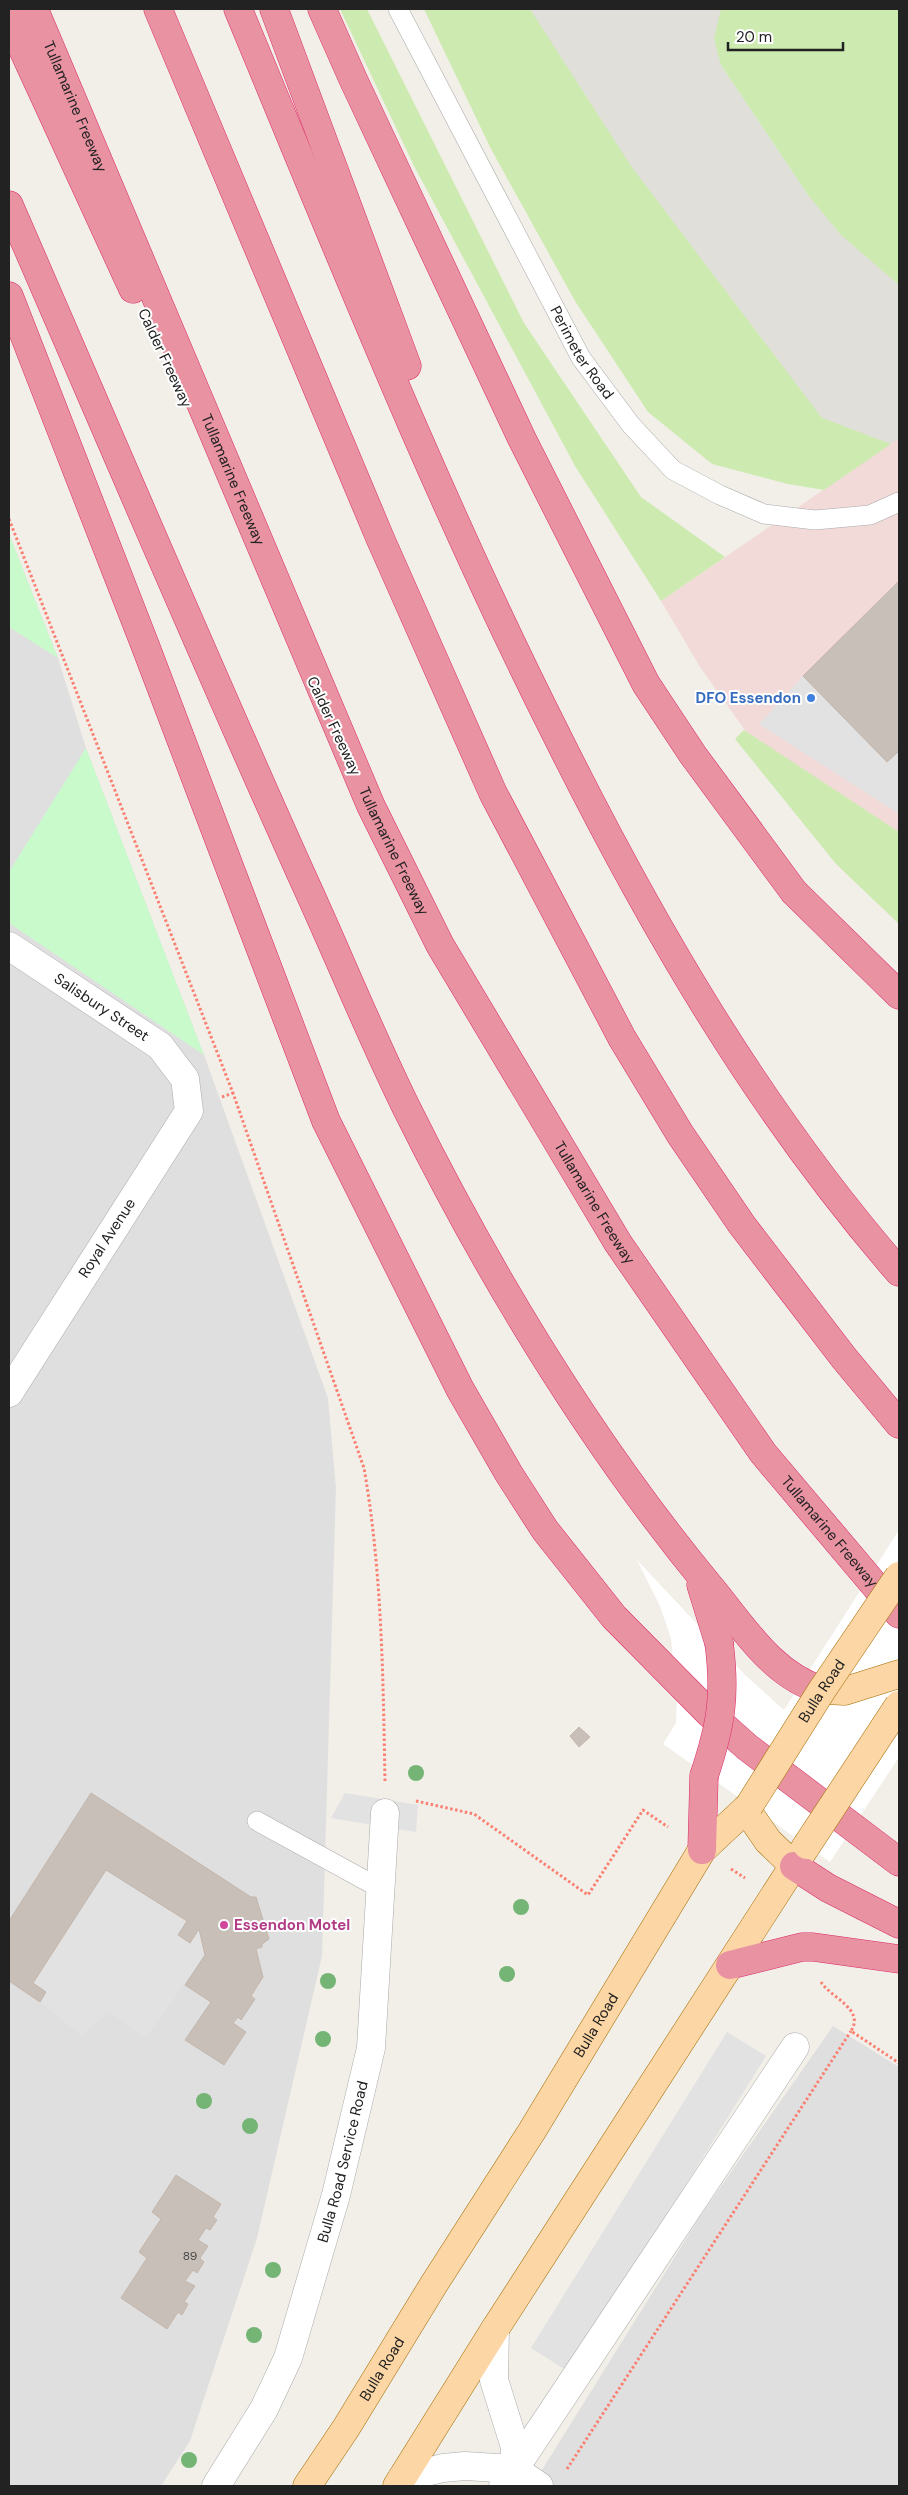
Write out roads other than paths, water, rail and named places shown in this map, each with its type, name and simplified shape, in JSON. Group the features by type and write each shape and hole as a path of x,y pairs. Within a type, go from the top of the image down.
{"highway":[{"name":"Tullamarine Freeway","path":"34,9 371,806 440,945 618,1243 763,1453 899,1614"},
{"path":"158,9 380,538 493,793 622,1038 680,1134 742,1225 844,1358 899,1424"},
{"path":"238,9 452,517 530,682 604,830 698,997 752,1078 820,1175 899,1272"},
{"path":"274,9 345,202 530,682"},
{"path":"322,9 353,80 522,439 646,684 693,754 794,892 899,995"},
{"name":"Calder Freeway","path":"9,19 371,806"},
{"path":"9,205 249,758 407,1108 478,1243 534,1339 587,1422 694,1567 767,1654 812,1686"},
{"path":"9,296 145,645 326,1121 464,1398 545,1530 614,1617 710,1714 747,1747 899,1862"},
{"path":"694,1567 710,1609 719,1643 724,1687 718,1732 704,1776 702,1850"},
{"path":"801,1855 828,1888 899,1924"},
{"path":"730,1965 802,1947 899,1959"}],"main road":[{"name":"Bulla Road","path":"307,2486 346,2428 434,2284 532,2131 702,1850 747,1807 812,1686 899,1576"},
{"path":"812,1686 845,1691 899,1674"},
{"path":"399,2482 495,2329 899,1705"},
{"path":"747,1807 768,1841 801,1855"}],"street":[{"name":"Salisbury Street","path":"9,946 160,1046 185,1078"},
{"name":"Royal Avenue","path":"9,1393 189,1111 185,1078"},
{"name":"Bulla Road Service Road","path":"216,2486 264,2408 288,2358 336,2195 371,2048 385,1804"},
{"path":"509,2478 795,2047"},
{"path":"495,2329 494,2380 514,2447 509,2478"},
{"path":"399,2482 443,2468 465,2466 539,2486"}],"lane":[{"name":"Perimeter Road","path":"398,9 580,358 630,425 673,470 720,496 764,514 816,520 870,515 899,502"},
{"path":"257,1821 381,1890"}],"place":[{"name":"DFO Essendon","path":"811,698"},
{"name":"Essendon Motel","path":"224,1925"}]}
